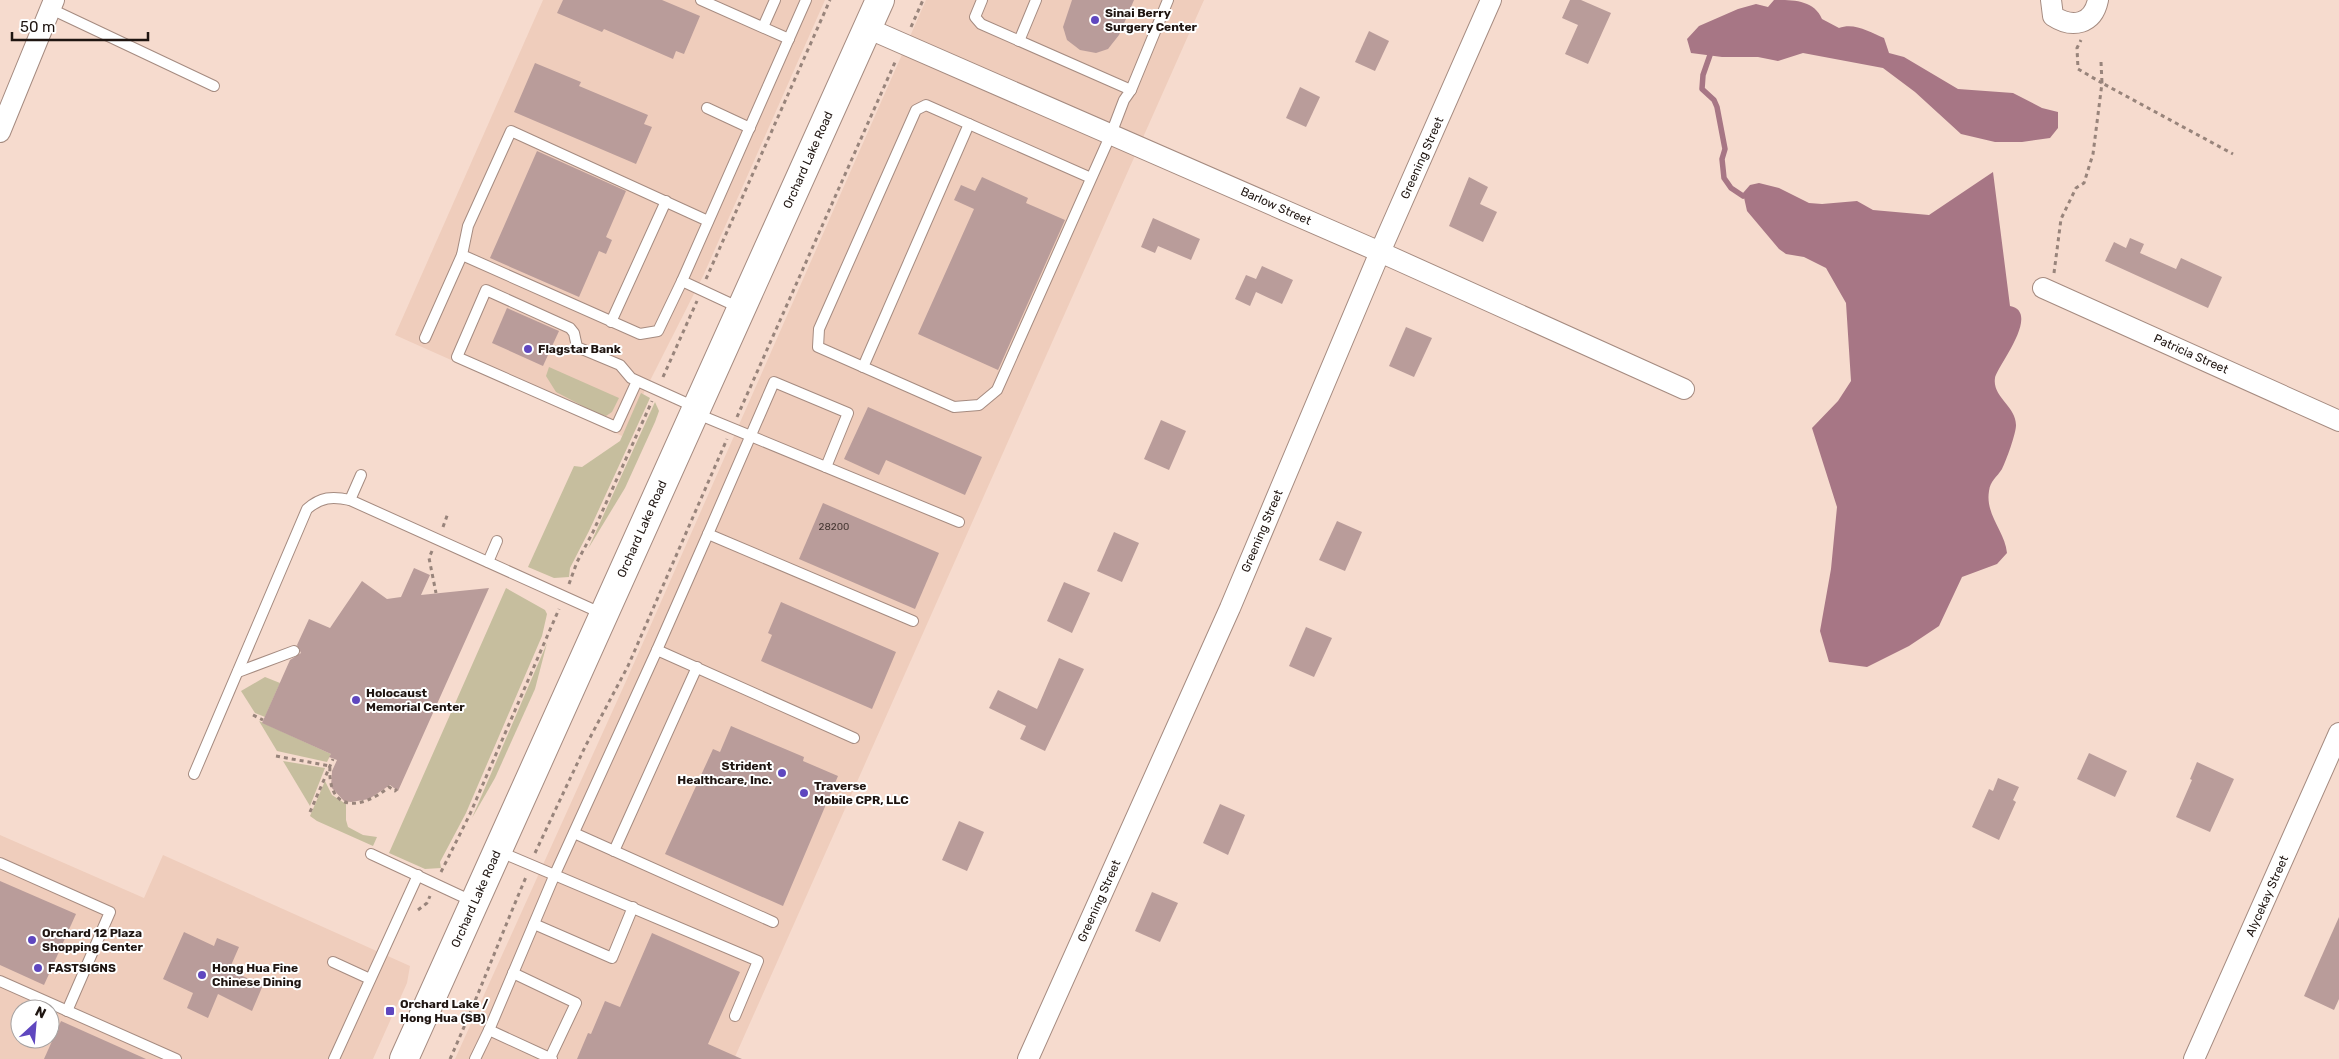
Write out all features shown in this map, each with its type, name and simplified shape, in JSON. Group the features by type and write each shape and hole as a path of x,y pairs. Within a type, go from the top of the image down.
{"main road":[{"name":"Orchard Lake Road","path":"404,1059 880,0"}],"street":[{"name":"Greening Street","path":"1028,1059 1230,608 1380,252 1492,0"},
{"path":"2051,0 2053,16 2061,21 2081,24 2092,15 2098,0"},
{"path":"0,132 52,4"},
{"name":"Barlow Street","path":"867,28 1380,252 1684,389"},
{"name":"Patricia Street","path":"2045,289 2339,421"},
{"name":"Alycekay Street","path":"2194,1059 2339,733"}],"lane":[{"path":"701,0 718,3 763,27 789,38"},
{"path":"763,27 775,0"},
{"path":"462,255 640,334 658,331 682,281 806,0"},
{"path":"982,0 976,17 982,24 1131,90"},
{"path":"1020,41 1036,0"},
{"path":"1091,178 926,105 916,110 819,329 818,347 954,407 979,405 997,390 1111,134 1124,100 1131,90 1168,0"},
{"path":"52,4 214,86"},
{"path":"707,108 750,128"},
{"path":"863,367 969,124"},
{"path":"425,338 462,255 468,226 511,131 708,221"},
{"path":"611,322 666,201"},
{"path":"682,281 741,308"},
{"path":"637,381 616,427 457,357 486,290 570,328 574,333 577,346 620,365 631,378 658,390 695,410 732,428 959,522"},
{"path":"475,1059 555,874 657,650 774,382 848,414 826,467"},
{"path":"350,500 361,474"},
{"path":"194,774 307,509 318,499 334,497 350,500 604,614"},
{"path":"708,534 913,621"},
{"path":"488,562 497,541"},
{"path":"657,650 854,738"},
{"path":"238,672 294,651"},
{"path":"614,851 697,668"},
{"path":"574,833 773,922"},
{"path":"497,850 758,961 735,1016"},
{"path":"371,854 474,902"},
{"path":"0,863 110,912 68,1011"},
{"path":"334,1059 418,875"},
{"path":"534,924 612,958 633,908"},
{"path":"333,962 370,979"},
{"path":"489,1030 551,1059 576,1003 513,973"},
{"path":"0,982 176,1059"}],"path":[{"path":"414,912 427,903 470,814 564,597 577,562 593,532 658,390 830,0"},
{"path":"450,1059 481,991 493,954 532,864 585,747 628,666 923,0"},
{"path":"2085,21 2084,33 2077,48 2078,69 2234,154"},
{"path":"2045,289 2057,266 2061,219 2076,188 2084,182 2093,154 2102,83 2101,62"},
{"path":"253,715 263,720"},
{"path":"276,756 330,766"},
{"path":"310,812 333,758"},
{"path":"330,766 330,787 332,793 343,801 363,802 377,796 389,787 395,791 397,789"}],"shaded area":[{"path":"543,0 825,0 704,274 622,436 395,335"},
{"path":"926,0 1204,0 734,1059 455,1059 627,679"},
{"path":"1774,0 1803,2 1814,8 1822,19 1839,28 1845,26 1856,27 1884,38 1889,53 1904,57 1958,89 2013,93 2042,108 2058,112 2058,128 2050,138 2022,142 1995,142 1961,134 1915,92 1883,68 1803,53 1778,61 1758,57 1722,57 1691,53 1687,39 1699,26 1738,9 1756,4 1768,7"},
{"path":"1993,172 2010,306 2019,310 2021,318 2020,329 1995,378 1997,391 2012,412 2016,425 2013,441 2006,460 1991,484 1989,491 1992,515 2003,537 2007,553 1997,564 1962,577 1939,626 1909,646 1867,667 1829,662 1820,631 1831,569 1837,507 1812,428 1838,401 1851,381 1846,303 1826,268 1804,257 1786,254 1779,249 1747,211 1743,193 1750,185 1759,183 1779,188 1809,203 1822,204 1857,201 1873,210 1929,215"},
{"path":"549,367 619,398 612,412 606,416 596,413 556,392 546,376"},
{"path":"641,393 650,398 570,568 569,577 554,578 528,567 574,466 582,467 620,441"},
{"path":"655,402 659,411 625,488 588,549"},
{"path":"506,588 545,610 547,614 542,636 466,813 440,862 441,868 425,869 389,853"},
{"path":"547,643 535,689 495,778 472,818"},
{"path":"265,677 280,683 265,717 255,713 241,691"},
{"path":"259,721 331,754 327,762 277,751"},
{"path":"283,761 325,768 310,806"},
{"path":"325,781 332,795 346,804 348,827 363,835 377,837 373,846 317,821 310,816"},
{"path":"0,835 144,898 163,855 410,966 407,983 373,1059 0,1059"}],"building":[{"path":"563,0 662,0 700,16 684,54 676,51 673,59 604,29 602,32 557,13"},
{"name":"Sinai Berry Surgery Center","path":"1072,0 1134,0 1119,35 1108,49 1096,53 1080,50 1067,40 1063,27"},
{"path":"1570,0 1581,0 1611,13 1588,64 1565,54 1578,25 1562,18"},
{"path":"1369,31 1389,41 1375,71 1355,62"},
{"path":"535,63 581,82 579,86 648,115 644,124 652,127 636,164 514,112"},
{"path":"1300,87 1320,97 1306,127 1286,118"},
{"path":"537,151 626,191 606,237 612,240 606,254 599,251 579,297 490,258"},
{"path":"982,177 1028,198 1026,203 1065,220 998,370 918,334 974,209 954,200 961,185 975,191"},
{"path":"1469,177 1488,187 1480,204 1497,212 1483,242 1449,226"},
{"path":"1153,218 1200,239 1191,260 1158,246 1155,253 1141,247"},
{"path":"2130,238 2144,244 2140,253 2176,269 2181,258 2222,277 2208,308 2105,261 2114,242 2126,248"},
{"path":"1262,266 1293,280 1282,304 1256,292 1250,306 1235,299 1246,275 1256,279"},
{"name":"Flagstar Bank","path":"507,308 559,331 543,366 492,343"},
{"path":"1406,327 1432,338 1414,377 1389,366"},
{"path":"868,407 982,457 965,495 886,460 879,475 844,459"},
{"path":"1161,420 1186,431 1169,470 1144,459"},
{"path":"823,503 939,553 915,609 799,559"},
{"path":"1337,521 1362,532 1345,571 1319,560"},
{"path":"1114,532 1139,543 1122,582 1097,571"},
{"name":"Holocaust Memorial Center","path":"414,568 430,575 421,595 489,588 398,791 390,785 369,799 351,802 344,801 331,787 332,771 337,760 329,757 331,754 262,723 290,660 301,653 297,645 309,619 330,628 362,581 387,599 401,597"},
{"path":"1064,582 1090,593 1072,633 1047,621"},
{"path":"781,602 896,652 872,709 761,661 772,635 768,633"},
{"path":"1306,627 1332,638 1314,677 1289,666"},
{"path":"1059,658 1084,669 1045,751 1020,739 1026,726 989,708 998,690 1037,709"},
{"path":"731,726 804,757 803,761 838,776 783,906 665,854 713,749 720,752"},
{"path":"2089,753 2127,771 2115,797 2077,779"},
{"path":"2197,762 2234,779 2210,832 2176,817 2192,780 2190,779"},
{"path":"1998,778 2019,787 2013,800 2016,802 1999,840 1972,827 1989,789 1993,791"},
{"path":"1220,804 1245,815 1228,855 1203,843"},
{"path":"959,821 984,832 967,871 942,860"},
{"name":"Orchard 12 Plaza Shopping Center","path":"0,881 76,914 44,985 0,965"},
{"path":"1152,892 1178,903 1160,942 1135,931"},
{"path":"2339,917 2339,999 2334,1010 2304,996"},
{"name":"Hong Hua Fine Chinese Dining","path":"184,932 214,946 217,938 239,947 229,970 263,985 252,1011 218,994 208,1018 187,1008 193,993 163,979"},
{"path":"652,933 740,972 708,1044 742,1059 577,1059 588,1033 591,1034 605,1001 620,1007"},
{"path":"61,1021 146,1059 44,1059 48,1049 60,1049"}],"waterway":[{"path":"1710,55 1703,75 1702,89 1714,100 1717,107 1725,149 1722,159 1724,178 1731,188 1743,196"}],"place":[{"name":"Sinai Berry Surgery Center","path":"1095,20"},
{"name":"Flagstar Bank","path":"528,349"},
{"name":"Holocaust Memorial Center","path":"356,700"},
{"name":"Strident Healthcare, Inc.","path":"782,773"},
{"name":"Traverse Mobile CPR, LLC","path":"804,793"},
{"name":"Orchard 12 Plaza Shopping Center","path":"32,940"},
{"name":"FASTSIGNS","path":"38,968"},
{"name":"Hong Hua Fine Chinese Dining","path":"202,975"},
{"name":"Orchard Lake / Hong Hua (SB)","path":"390,1011"}]}
